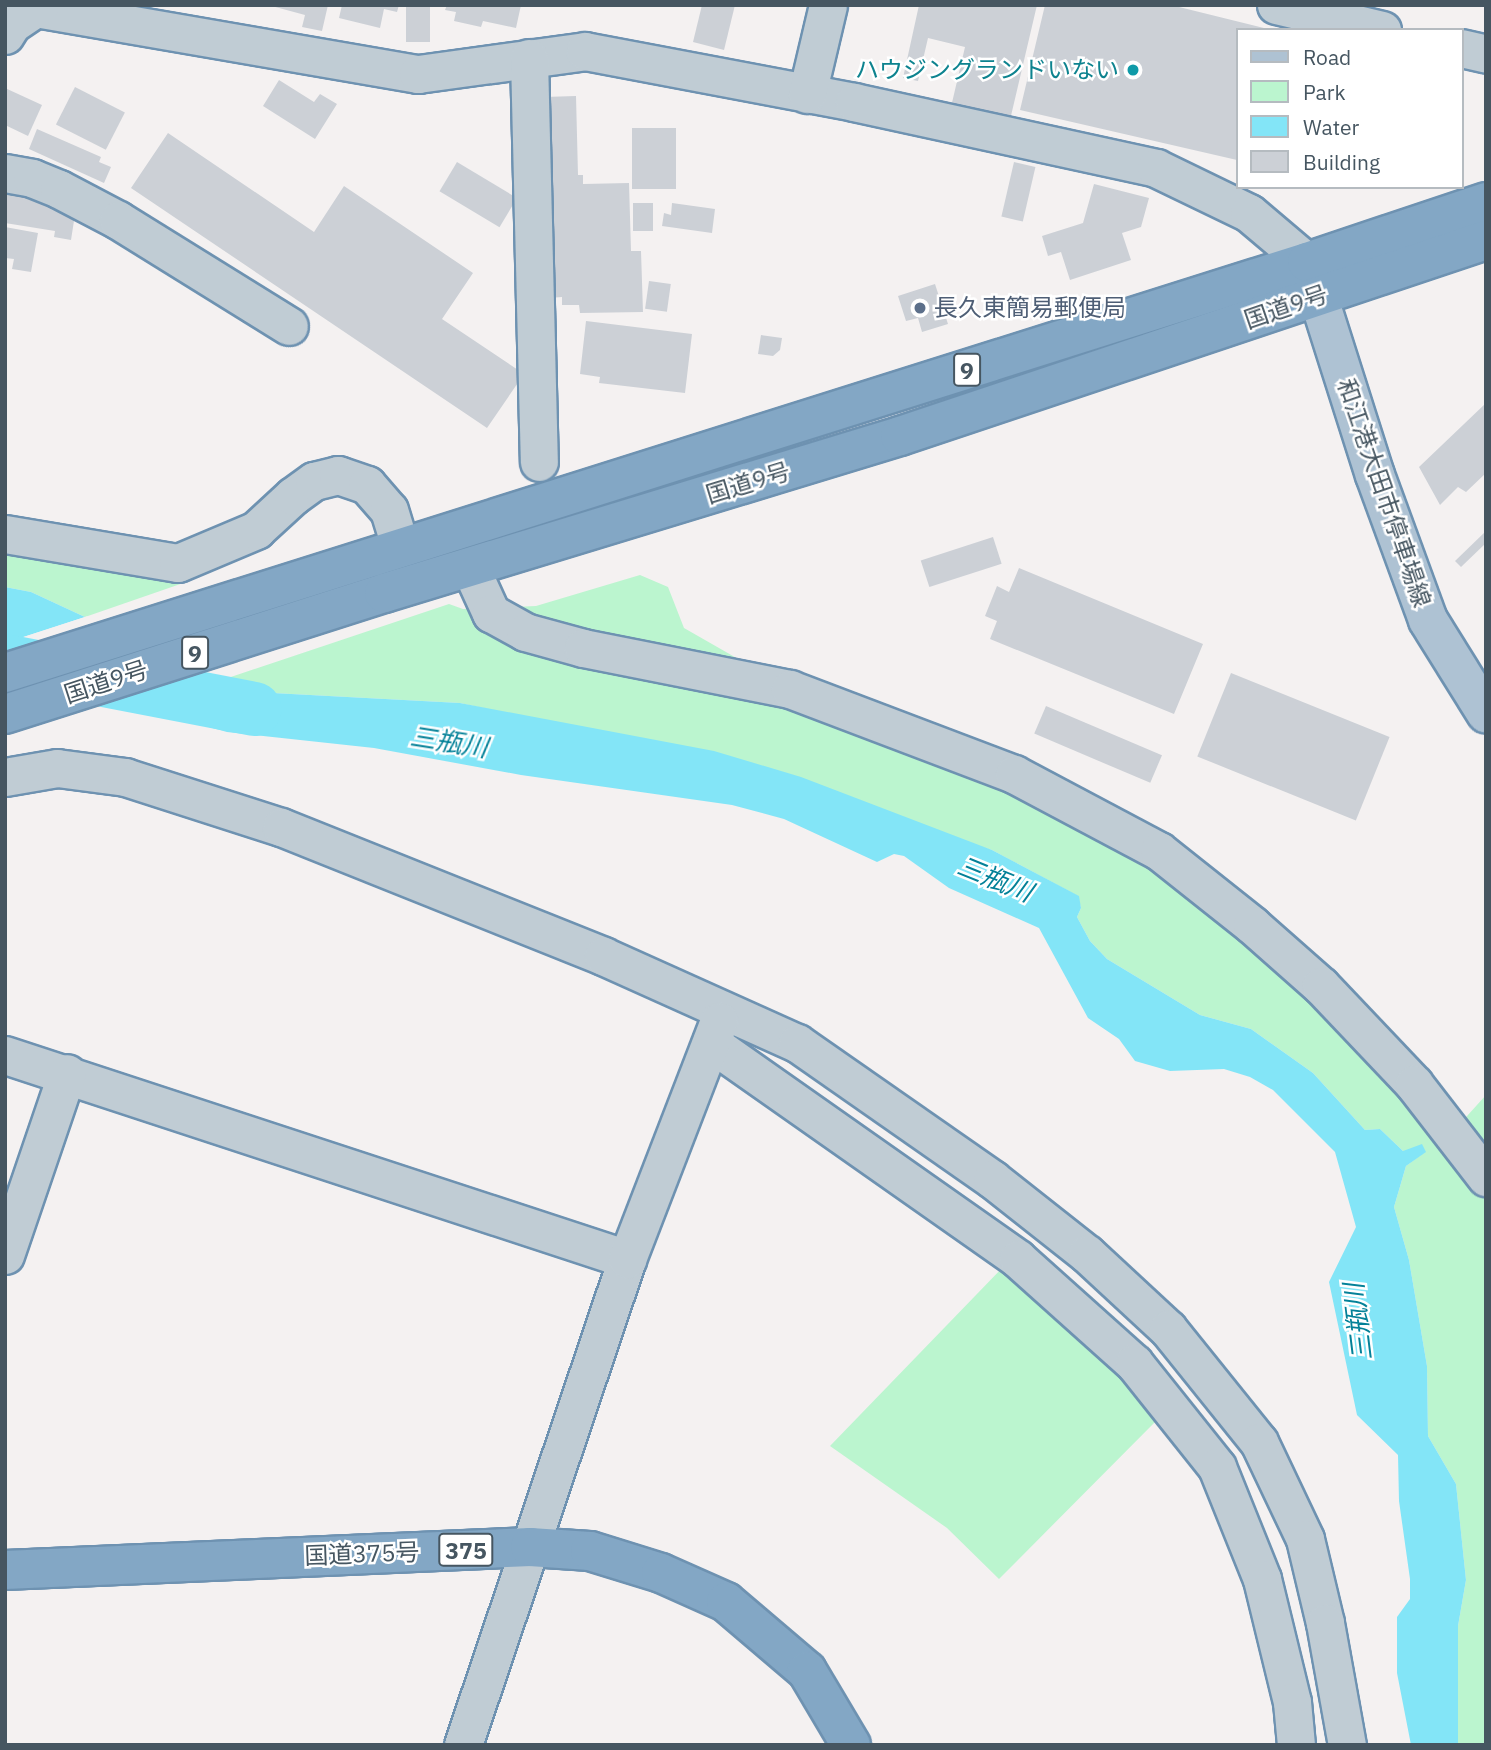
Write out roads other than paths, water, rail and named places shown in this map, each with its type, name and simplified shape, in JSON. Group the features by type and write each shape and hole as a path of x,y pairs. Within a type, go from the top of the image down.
{"highway":[{"name":"国道9号","path":"5,714 384,593 900,436 1313,279 1486,202"},
{"name":"国道9号","path":"5,673 510,512 1313,279 1486,240"},
{"name":"国道375号","path":"5,1570 530,1547 590,1551 661,1573 726,1602 807,1671 851,1745"}],"main road":[{"name":"和江港大田市停車場線","path":"1313,279 1375,475 1428,620 1486,713"}],"street":[{"path":"807,94 828,5"},
{"path":"1276,5 1374,28"},
{"path":"5,35 12,24 33,6 418,74 585,51 807,94 1156,168 1249,213 1313,279"},
{"path":"1463,48 1486,54"},
{"path":"529,58 539,462"},
{"path":"5,173 32,178 59,189 118,220 289,326"},
{"path":"5,534 178,563 256,530 314,481 338,475 367,485 389,510 400,546"},
{"path":"486,563 491,613 525,632 583,648 790,689 1014,774 1159,851 1252,925 1321,986 1414,1084 1486,1177"},
{"path":"5,777 57,768 125,777 281,827 603,956 797,1043 928,1133 1087,1254 1168,1329 1259,1442 1305,1539 1325,1623 1347,1745"},
{"path":"463,1745 627,1259 723,1009"},
{"path":"711,1042 1018,1259 1134,1363 1217,1467 1262,1579 1292,1702 1296,1745"},
{"path":"5,1055 67,1073 627,1259"},
{"path":"5,1255 67,1073"}],"water":[{"path":"5,587 31,592 85,617 5,643"},
{"path":"210,684 234,691 460,703 714,751 801,777 992,850 1079,896 1081,908 1077,917 1090,941 1107,959 1200,1015 1251,1029 1313,1073 1365,1130 1380,1129 1403,1151 1422,1144 1426,1152 1406,1166 1394,1207 1409,1260 1427,1366 1428,1436 1456,1484 1466,1580 1458,1626 1458,1745 1411,1745 1397,1673 1397,1617 1410,1599 1410,1579 1399,1501 1398,1455 1357,1415 1329,1282 1356,1227 1335,1152 1273,1090 1250,1077 1224,1069 1170,1071 1135,1061 1119,1039 1088,1018 1039,928 949,888 904,856 894,854 877,862 784,819 732,805 521,775 374,748 227,732 139,708"}],"waterway":[{"name":"三瓶川","path":"5,661 254,709"}],"place":[{"name":"ハウジングランドいない","path":"1133,70"},
{"name":"長久東簡易郵便局","path":"920,308"}]}
